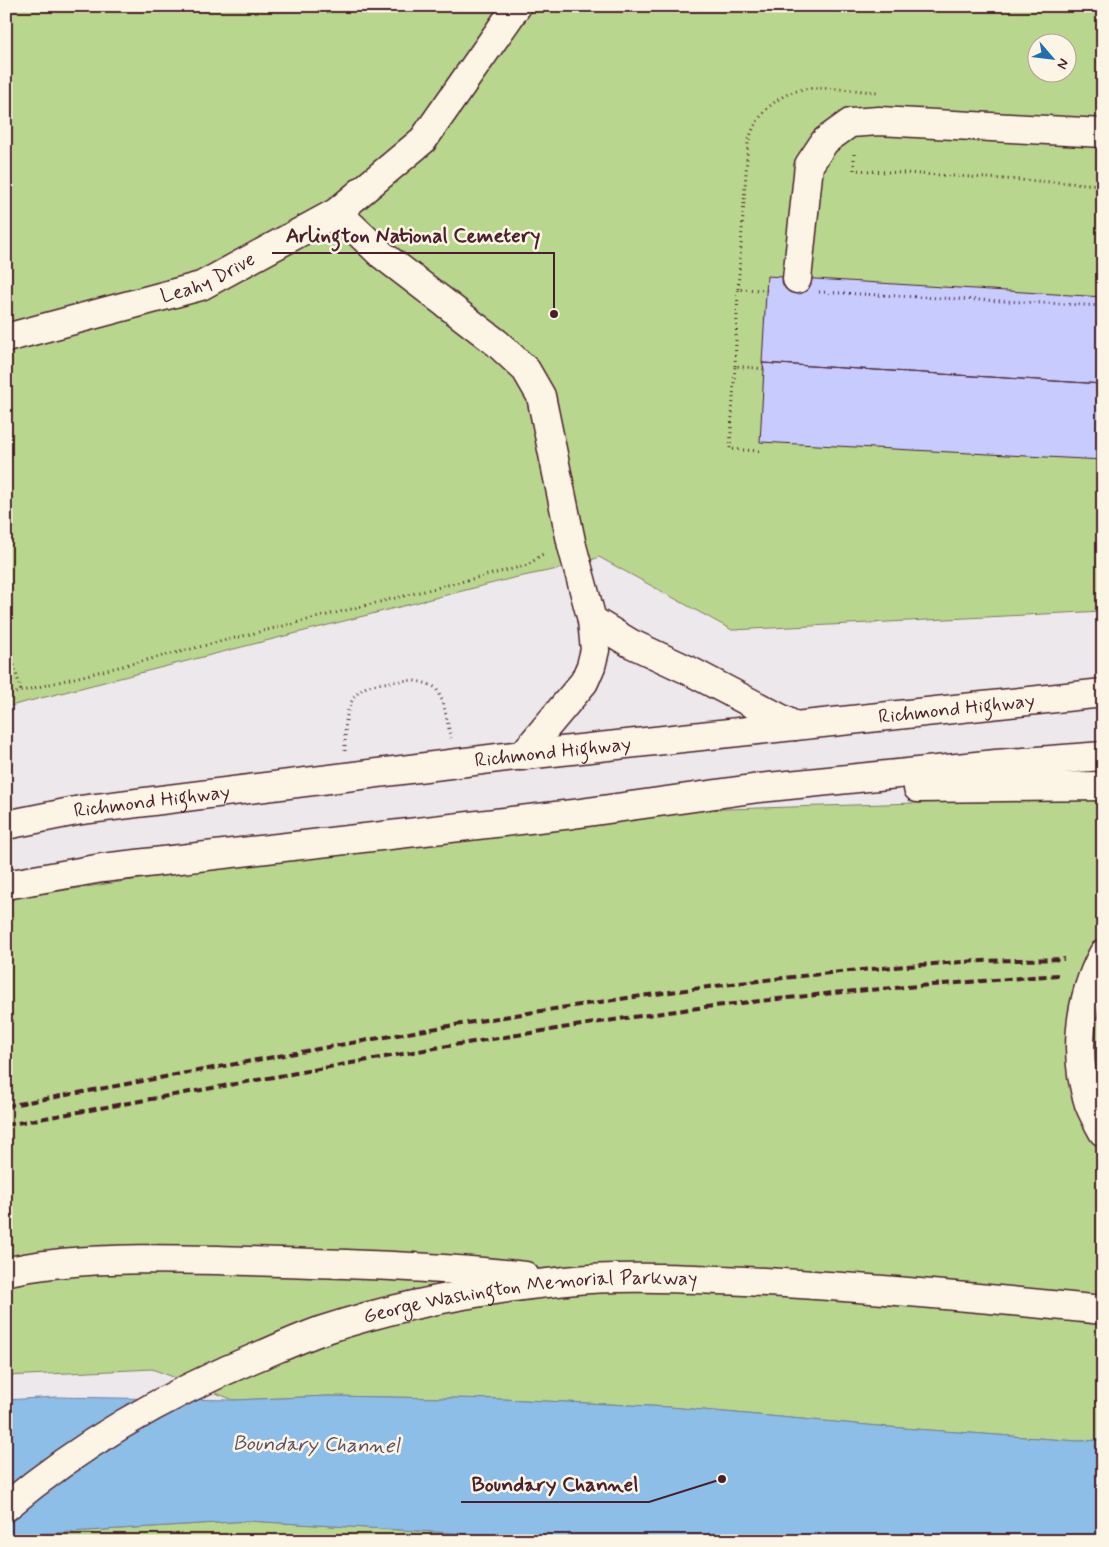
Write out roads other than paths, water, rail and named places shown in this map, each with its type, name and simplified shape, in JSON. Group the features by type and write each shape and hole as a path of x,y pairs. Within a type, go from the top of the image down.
{"main road":[{"name":"Leahy Drive","path":"6,338 202,286 338,212 423,140 517,6"},
{"path":"805,285 809,165 825,141 850,123 879,121 1103,132"},
{"path":"338,212 381,254 497,343 526,370 541,396 572,546 592,620 595,650 584,682 522,756"},
{"path":"6,324 38,331"},
{"path":"592,620 630,643 688,670 795,726"},
{"name":"Richmond Highway","path":"6,825 81,810 457,763 1103,693"},
{"path":"6,885 102,868 573,814 759,788 996,764 1103,756"},
{"path":"759,788 1103,786"},
{"path":"1103,954 1094,969 1087,993 1082,1018 1080,1046 1082,1074 1090,1105 1103,1132"},
{"path":"6,1272 81,1261 153,1259 473,1270 568,1281"},
{"name":"George Washington Memorial Parkway","path":"6,1507 52,1471 95,1441 135,1416 217,1373 321,1330 376,1315 462,1296 568,1281 690,1279 773,1282 926,1293 1103,1310"}],"water":[{"path":"328,1396 502,1399 670,1407 889,1427 1078,1441 1103,1440 1103,1541 588,1541 248,1521 6,1536 6,1400 56,1397 234,1400"}],"railway":[{"path":"6,1106 363,1041 602,1002 721,985 841,972 962,962 1064,959"},
{"path":"6,1125 441,1047 626,1018 705,1007 843,992 1058,975"}],"place":[{"name":"Arlington National Cemetery","path":"554,314"},
{"name":"Boundary Channel","path":"722,1479"}]}
